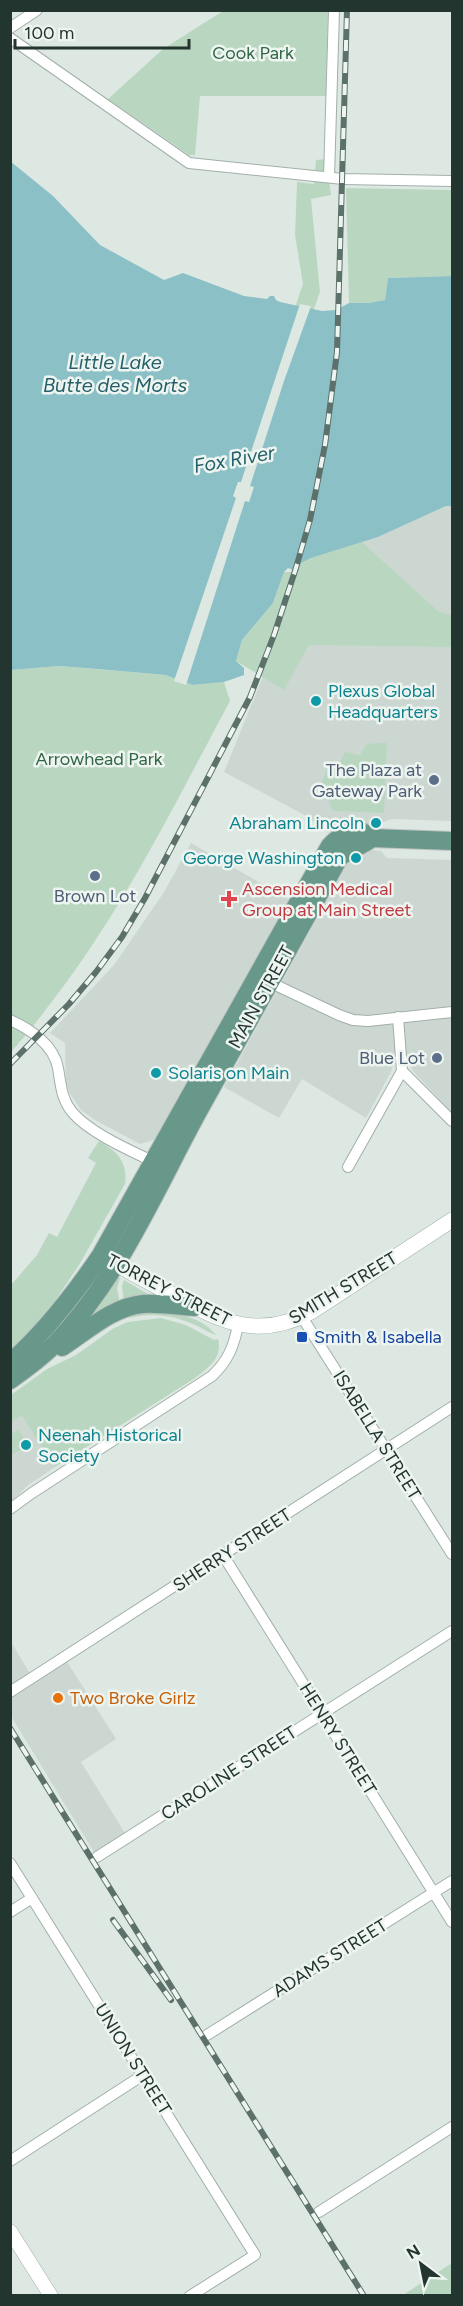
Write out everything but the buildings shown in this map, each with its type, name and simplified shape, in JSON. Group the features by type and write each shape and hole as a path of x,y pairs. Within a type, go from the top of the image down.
{"main road":[{"name":"MAIN STREET","path":"10,1380 41,1357 84,1310 108,1260 263,978 330,846 340,837 361,831 372,838 453,841"},
{"name":"SMITH STREET","path":"238,1325 268,1326 283,1324 302,1317 453,1220"},
{"name":"MAIN STREET","path":"10,1363 48,1326 77,1289 108,1260"},
{"name":"TORREY STREET","path":"108,1260 195,1307 226,1322 238,1325"},
{"path":"41,1357 63,1347 120,1310 146,1304 195,1307"}],"street":[{"path":"10,28 37,10"},
{"path":"329,177 334,10"},
{"path":"10,38 185,162 329,177 453,181"},
{"path":"263,978 353,1020 368,1021 453,1012"},
{"path":"348,1167 402,1071 398,1017"},
{"path":"10,1020 38,1036 49,1049 58,1068 63,1097 81,1122 160,1165"},
{"path":"402,1071 453,1121"},
{"name":"ISABELLA STREET","path":"302,1317 453,1554"},
{"path":"10,1509 212,1376 221,1368 233,1350 238,1325"},
{"name":"SHERRY STREET","path":"10,1692 453,1407"},
{"name":"HENRY STREET","path":"223,1555 453,1922"},
{"name":"CAROLINE STREET","path":"97,1857 453,1631"},
{"name":"UNION STREET","path":"10,1863 255,2255 190,2295"},
{"name":"ADAMS STREET","path":"207,2035 453,1881"},
{"path":"10,1912 32,1898"},
{"path":"10,2161 143,2075"},
{"path":"319,2212 453,2127"},
{"path":"10,2231 51,2295"}],"shaded area":[{"path":"446,506 452,506 452,821 393,819 376,826 356,820 328,833 308,817 224,772 311,558 378,537"},
{"path":"191,843 290,900 157,1139 140,1144 81,1110 66,1083 65,1043 50,1033 114,965 164,892"},
{"path":"363,849 381,851 387,858 452,860 452,1113 412,1070 408,1056 395,1055 391,1072 366,1118 302,1079 279,1118 224,1087 351,857"},
{"name":"Neenah Historical Society","path":"22,1416 55,1467 27,1486 11,1502 11,1422"},
{"path":"11,1642 32,1677 64,1657 116,1739 81,1762 128,1838 97,1857 11,1716"}],"green space":[{"name":"Cook Park","path":"223,11 328,11 326,96 200,96 195,155 189,155 108,99 163,49"},
{"name":"Arrowhead Park","path":"326,159 331,195 311,199 320,292 182,680 193,685 224,682 230,701 152,846 111,916 65,984 11,1052 11,670 59,666 167,675 303,284 295,235 297,182 314,184 316,160"},
{"path":"346,188 452,190 452,276 388,278 385,300 349,303"},
{"path":"362,542 439,612 452,615 452,647 309,645 284,690 236,661 242,640 273,603 284,572 297,572 301,563 311,558"},
{"path":"387,743 384,813 333,811 321,784 329,764 334,762 339,764 345,752 360,755 367,744"},
{"path":"99,1141 120,1158 125,1169 125,1184 79,1265 39,1325 11,1353 11,1285 37,1255 49,1233 57,1237 96,1163 88,1158"},
{"path":"117,1278 120,1278 117,1288 120,1304 86,1320"},
{"path":"124,1280 153,1297 124,1302 122,1286"},
{"path":"142,1310 192,1318 201,1322 216,1335 171,1317 146,1315 129,1318 128,1313"},
{"path":"161,1318 186,1325 214,1340 218,1339 218,1352 214,1362 195,1378 55,1467 22,1416 11,1422 11,1395 47,1369 76,1355 114,1328 128,1322"},
{"path":"19,1430 28,1446 11,1455 11,1434"},
{"path":"452,2263 452,2295 403,2295"}],"water":[{"path":"10,161 53,196 100,245 164,280 183,273 244,296 267,299 274,296 280,302 322,311 336,310 349,303 385,300 388,278 452,276 452,506 446,506 378,537 311,558 301,563 298,572 288,568 284,572 273,603 242,640 236,661 244,668 244,675 224,682 193,685 166,675 97,669 59,666 11,670"}],"pier":[{"path":"300,304 311,306 250,486 254,487 249,502 245,501 186,685 174,681 236,498 233,496 238,482 241,482"}],"railway":[{"path":"10,1064 69,1004 96,972 122,937 145,898 250,697 295,571 310,520 325,445 337,352 347,10"},
{"path":"10,1728 364,2296"},
{"path":"113,1920 171,2000"}],"place":[{"name":"Plexus Global Headquarters","path":"316,701"},
{"name":"The Plaza at Gateway Park","path":"434,780"},
{"name":"Abraham Lincoln","path":"376,823"},
{"name":"George Washington","path":"356,858"},
{"name":"Brown Lot","path":"95,876"},
{"name":"Ascension Medical Group at Main Street","path":"229,899"},
{"name":"Blue Lot","path":"437,1058"},
{"name":"Solaris on Main","path":"156,1073"},
{"name":"Smith & Isabella","path":"302,1337"},
{"name":"Neenah Historical Society","path":"26,1445"},
{"name":"Two Broke Girlz","path":"58,1698"}],"water label":[{"name":"Little Lake Butte des Morts","path":"115,374"},
{"name":"Fox River","path":"234,459"}]}
